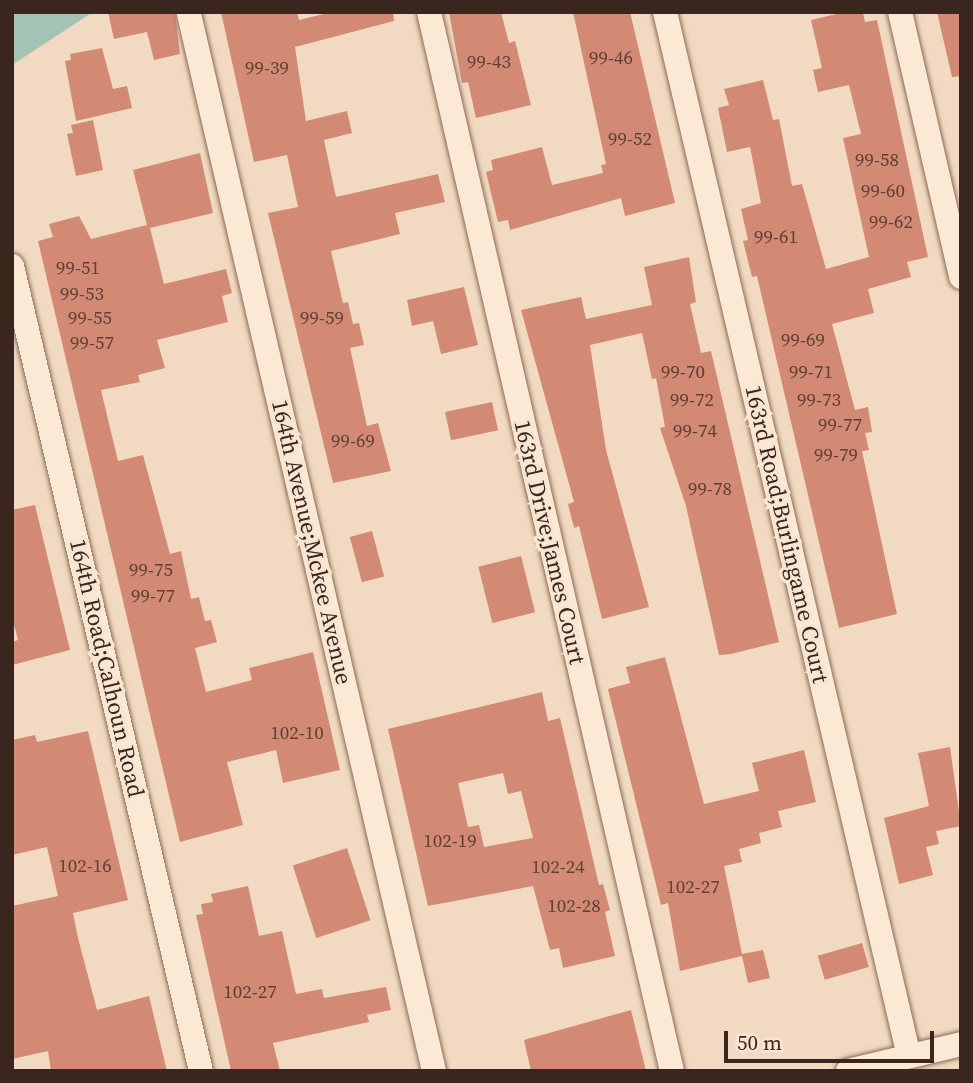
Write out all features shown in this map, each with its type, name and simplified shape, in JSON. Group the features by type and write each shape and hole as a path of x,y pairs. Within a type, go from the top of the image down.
{"street":[{"name":"163rd Drive;James Court","path":"429,12 672,1071"},
{"name":"163rd Road;Burlingame Court","path":"665,12 909,1056"},
{"path":"900,12 961,277"},
{"name":"164th Avenue;Mckee Avenue","path":"189,14 434,1071"},
{"name":"164th Road;Calhoun Road","path":"12,266 201,1071"},
{"path":"848,1071 961,1044"}],"shaded area":[{"path":"12,12 93,12 12,65"}],"building":[{"path":"108,12 175,12 180,54 154,60 147,32 114,39"},
{"path":"221,12 297,12 299,20 332,12 393,12 394,21 295,47 306,121 347,111 352,133 324,140 336,197 438,174 445,202 395,213 400,234 331,251 343,303 348,302 353,324 359,323 364,345 350,348 367,426 378,423 391,471 333,483 268,213 298,207 287,155 254,162"},
{"path":"449,12 501,12 509,43 515,41 531,105 476,118 468,82 462,83"},
{"path":"573,12 630,12 675,203 625,216 621,198 510,230 508,220 498,222 486,172 493,170 491,160 542,147 552,185 603,173 601,165 606,164"},
{"path":"845,12 863,12 865,22 877,20 928,257 907,262 911,277 868,289 874,313 832,324 855,410 868,407 872,432 865,433 869,450 862,451 897,614 839,628 757,276 752,277 743,241 748,240 741,209 761,203 750,147 727,152 718,108 729,105 724,89 763,80 773,120 779,119 792,186 802,184 826,269 869,257 843,138 861,134 849,85 818,92 813,70 822,68 811,20"},
{"path":"937,12 961,12 961,76 952,77"},
{"path":"102,48 113,89 127,86 132,108 76,121 65,61 71,60 70,54"},
{"path":"93,120 103,170 76,176 67,134 73,133 71,125"},
{"path":"200,153 213,213 150,228 164,284 226,269 232,293 222,296 228,322 157,340 165,368 138,375 140,382 101,390 118,461 143,455 170,554 181,551 191,599 199,597 205,621 211,620 217,642 195,648 206,692 252,680 249,668 313,652 340,770 283,783 276,750 227,762 243,825 180,842 38,241 53,237 49,224 79,216 91,239 147,225 133,170"},
{"path":"689,257 696,302 690,304 701,353 711,351 779,642 731,654 719,655 686,506 660,428 665,427 656,378 652,379 642,333 590,345 606,450 649,607 602,619 579,526 574,528 568,504 574,502 521,310 581,297 586,319 652,305 644,267"},
{"path":"464,287 478,345 441,354 433,321 412,326 407,300"},
{"path":"492,402 498,430 451,440 445,412"},
{"path":"35,505 70,650 12,665 12,642 18,640 12,617 12,510"},
{"path":"372,531 384,576 362,582 350,537"},
{"path":"521,556 535,612 492,623 478,567"},
{"path":"665,657 704,804 759,791 752,763 804,750 816,802 778,811 782,827 759,833 761,843 739,849 742,862 724,866 742,954 763,950 770,978 748,983 742,956 680,971 668,903 661,905 608,689 630,683 626,667"},
{"path":"542,692 548,721 560,718 599,885 603,884 610,910 605,912 615,956 563,968 559,948 550,950 533,886 428,906 388,729","holes":["503,773 508,794 521,791 533,838 484,847 479,825 468,827 458,783"]},
{"path":"88,731 128,900 73,913 78,938 97,1010 149,996 167,1071 51,1071 48,1051 12,1059 12,906 58,896 47,847 12,855 12,740 35,735 37,742"},
{"path":"950,747 961,826 936,831 939,844 926,847 933,875 899,884 884,818 929,806 918,753"},
{"path":"347,848 370,920 316,938 293,866"},
{"path":"248,886 259,936 282,931 296,994 322,989 324,998 386,987 391,1010 367,1015 369,1022 273,1043 280,1071 231,1071 196,915 203,914 201,904 213,902 211,894"},
{"path":"862,943 869,967 825,980 818,956"},
{"path":"631,1010 646,1071 531,1071 524,1040"}]}
